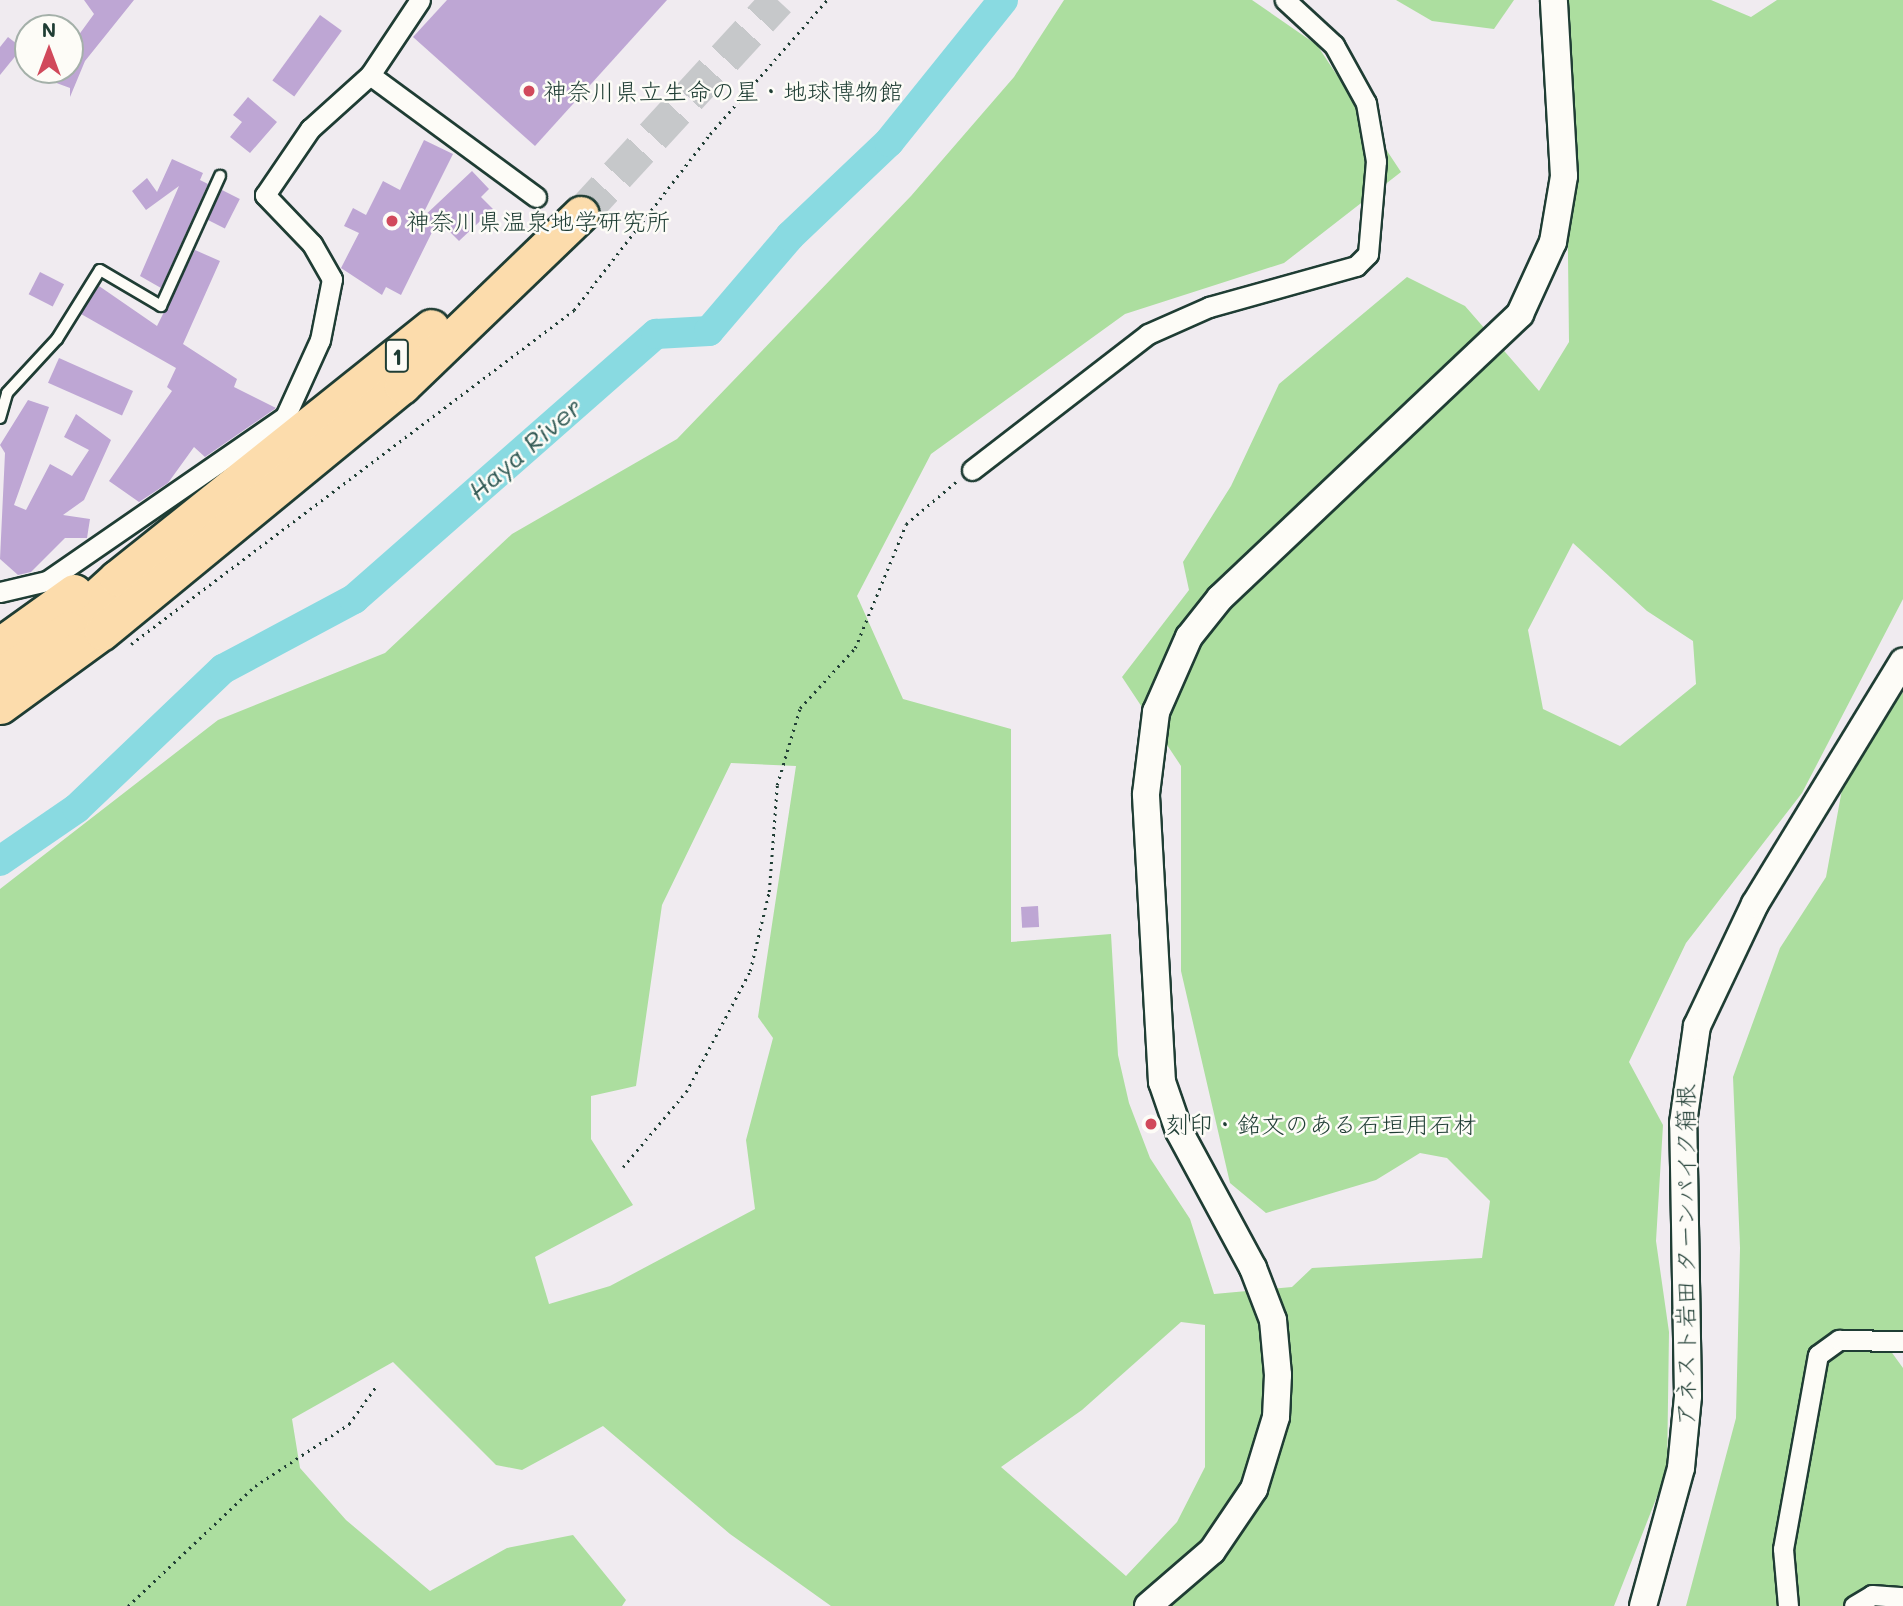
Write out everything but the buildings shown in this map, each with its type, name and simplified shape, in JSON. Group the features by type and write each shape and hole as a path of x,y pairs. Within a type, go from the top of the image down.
{"highway":[{"name":"1","path":"0,706 294,475 411,377 561,203"},
{"name":"1","path":"0,675 50,639 218,499 418,340 561,203"},
{"name":"1","path":"50,639 126,595 294,475"},
{"name":"1","path":"0,645 218,499"}],"street":[{"path":"0,592 47,580 285,417 320,340 332,279 313,244 265,195 310,129 370,75 420,0"},
{"path":"972,470 1148,334 1209,307 1356,266 1368,254 1376,161 1366,103 1334,45 1285,0"},
{"path":"1148,1606 1212,1550 1254,1489 1276,1417 1278,1375 1273,1320 1253,1268 1179,1131 1162,1082 1146,794 1156,712 1189,637 1220,598 1520,314 1553,242 1562,189 1554,0"},
{"path":"370,75 561,203"},
{"name":"アネスト岩田 ターンパイク箱根","path":"1643,1606 1682,1468 1689,1322 1683,1123 1697,1026 1755,904 1903,662"},
{"path":"1788,1606 1783,1549 1818,1355 1839,1340 1903,1342"},
{"path":"1854,1606 1872,1595 1903,1597"}],"lane":[{"path":"0,418 7,393 57,339 100,270 160,306 220,176"},
{"path":"0,382 7,393"}],"path":[{"path":"128,646 574,310 710,134 827,0"},
{"path":"623,1167 686,1093 750,971 769,892 777,785 800,708 855,648 905,524 972,470"},
{"path":"128,1606 255,1486 349,1424 377,1385"}],"green space":[{"path":"1064,0 1252,0 1317,45 1401,172 1284,263 1125,314 931,454 857,596 903,699 1011,729 1011,942 1111,934 1118,1055 1129,1103 1150,1158 1190,1219 1214,1294 1292,1287 1312,1268 1482,1258 1490,1201 1447,1158 1420,1153 1376,1180 1266,1213 1230,1183 1181,971 1181,766 1122,677 1189,590 1183,562 1231,486 1279,384 1407,277 1465,306 1539,391 1569,342 1565,0 1711,0 1751,17 1777,0 1903,0 1903,599 1802,793 1686,943 1629,1062 1663,1125 1656,1241 1669,1332 1667,1471 1614,1606 831,1606 730,1534 603,1426 522,1470 496,1465 393,1362 292,1419 300,1468 346,1520 430,1591 507,1548 573,1535 626,1600 622,1606 0,1606 0,889 218,720 385,653 512,534 677,439 911,196 1014,77","holes":["1573,543 1647,611 1693,641 1696,684 1620,746 1543,709 1528,630","731,763 796,766 758,1017 773,1038 746,1140 755,1209 610,1286 549,1304 535,1257 633,1205 591,1139 591,1096 636,1086 662,905","1181,1322 1205,1325 1205,1467 1177,1522 1126,1576 1001,1467 1082,1410"]},
{"path":"1396,0 1514,0 1494,29 1432,21"},
{"path":"1903,692 1903,1335 1877,1332 1903,1368 1903,1595 1883,1606 1686,1606 1736,1418 1740,1248 1733,1077 1780,948 1826,877 1845,773"}],"waterway":[{"name":"Haya River","path":"0,861 77,808 223,669 354,599 656,334 709,331 790,236 889,142 1003,0"}],"tunnel":[{"path":"581,214 778,0"}],"place":[{"name":"神奈川県立生命の星・地球博物館","path":"529,91"},
{"name":"神奈川県温泉地学研究所","path":"392,221"},
{"name":"刻印・銘文のある石垣用石材","path":"1151,1124"}]}
